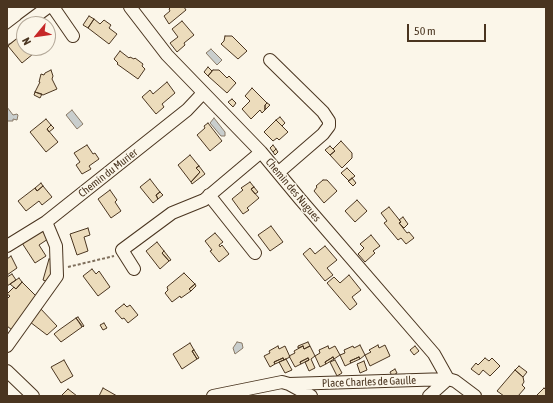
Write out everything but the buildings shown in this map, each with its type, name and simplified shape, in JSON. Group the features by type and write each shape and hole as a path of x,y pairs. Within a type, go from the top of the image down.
{"street":[{"path":"36,16 48,7"},
{"path":"53,7 73,36"},
{"name":"Chemin des Nugues","path":"130,7 167,55 232,121 279,172 300,199 434,354 448,379"},
{"path":"7,38 16,32"},
{"path":"270,60 320,109 330,121 329,126 323,134 279,172"},
{"name":"Chemin du Murier","path":"7,246 46,222 187,110 203,93"},
{"path":"134,269 122,250 172,213 204,200 261,152"},
{"path":"209,195 255,253"},
{"path":"7,346 57,276 56,246 46,222"},
{"path":"7,371 33,396"},
{"path":"429,396 448,379 455,381 475,396"},
{"name":"Place Charles de Gaulle","path":"213,396 282,382 290,384 448,379"},
{"path":"290,384 311,396"}],"path":[{"path":"57,270 113,256 122,250"}],"shaded area":[{"path":"211,49 222,60 217,65 206,53"},
{"path":"7,107 13,115 18,115 17,120 13,119 13,121 7,121"},
{"path":"72,110 83,124 77,129 66,115"},
{"path":"214,118 225,132 225,136 221,136 210,123"},
{"path":"237,342 242,343 243,348 235,354 233,348"}]}
